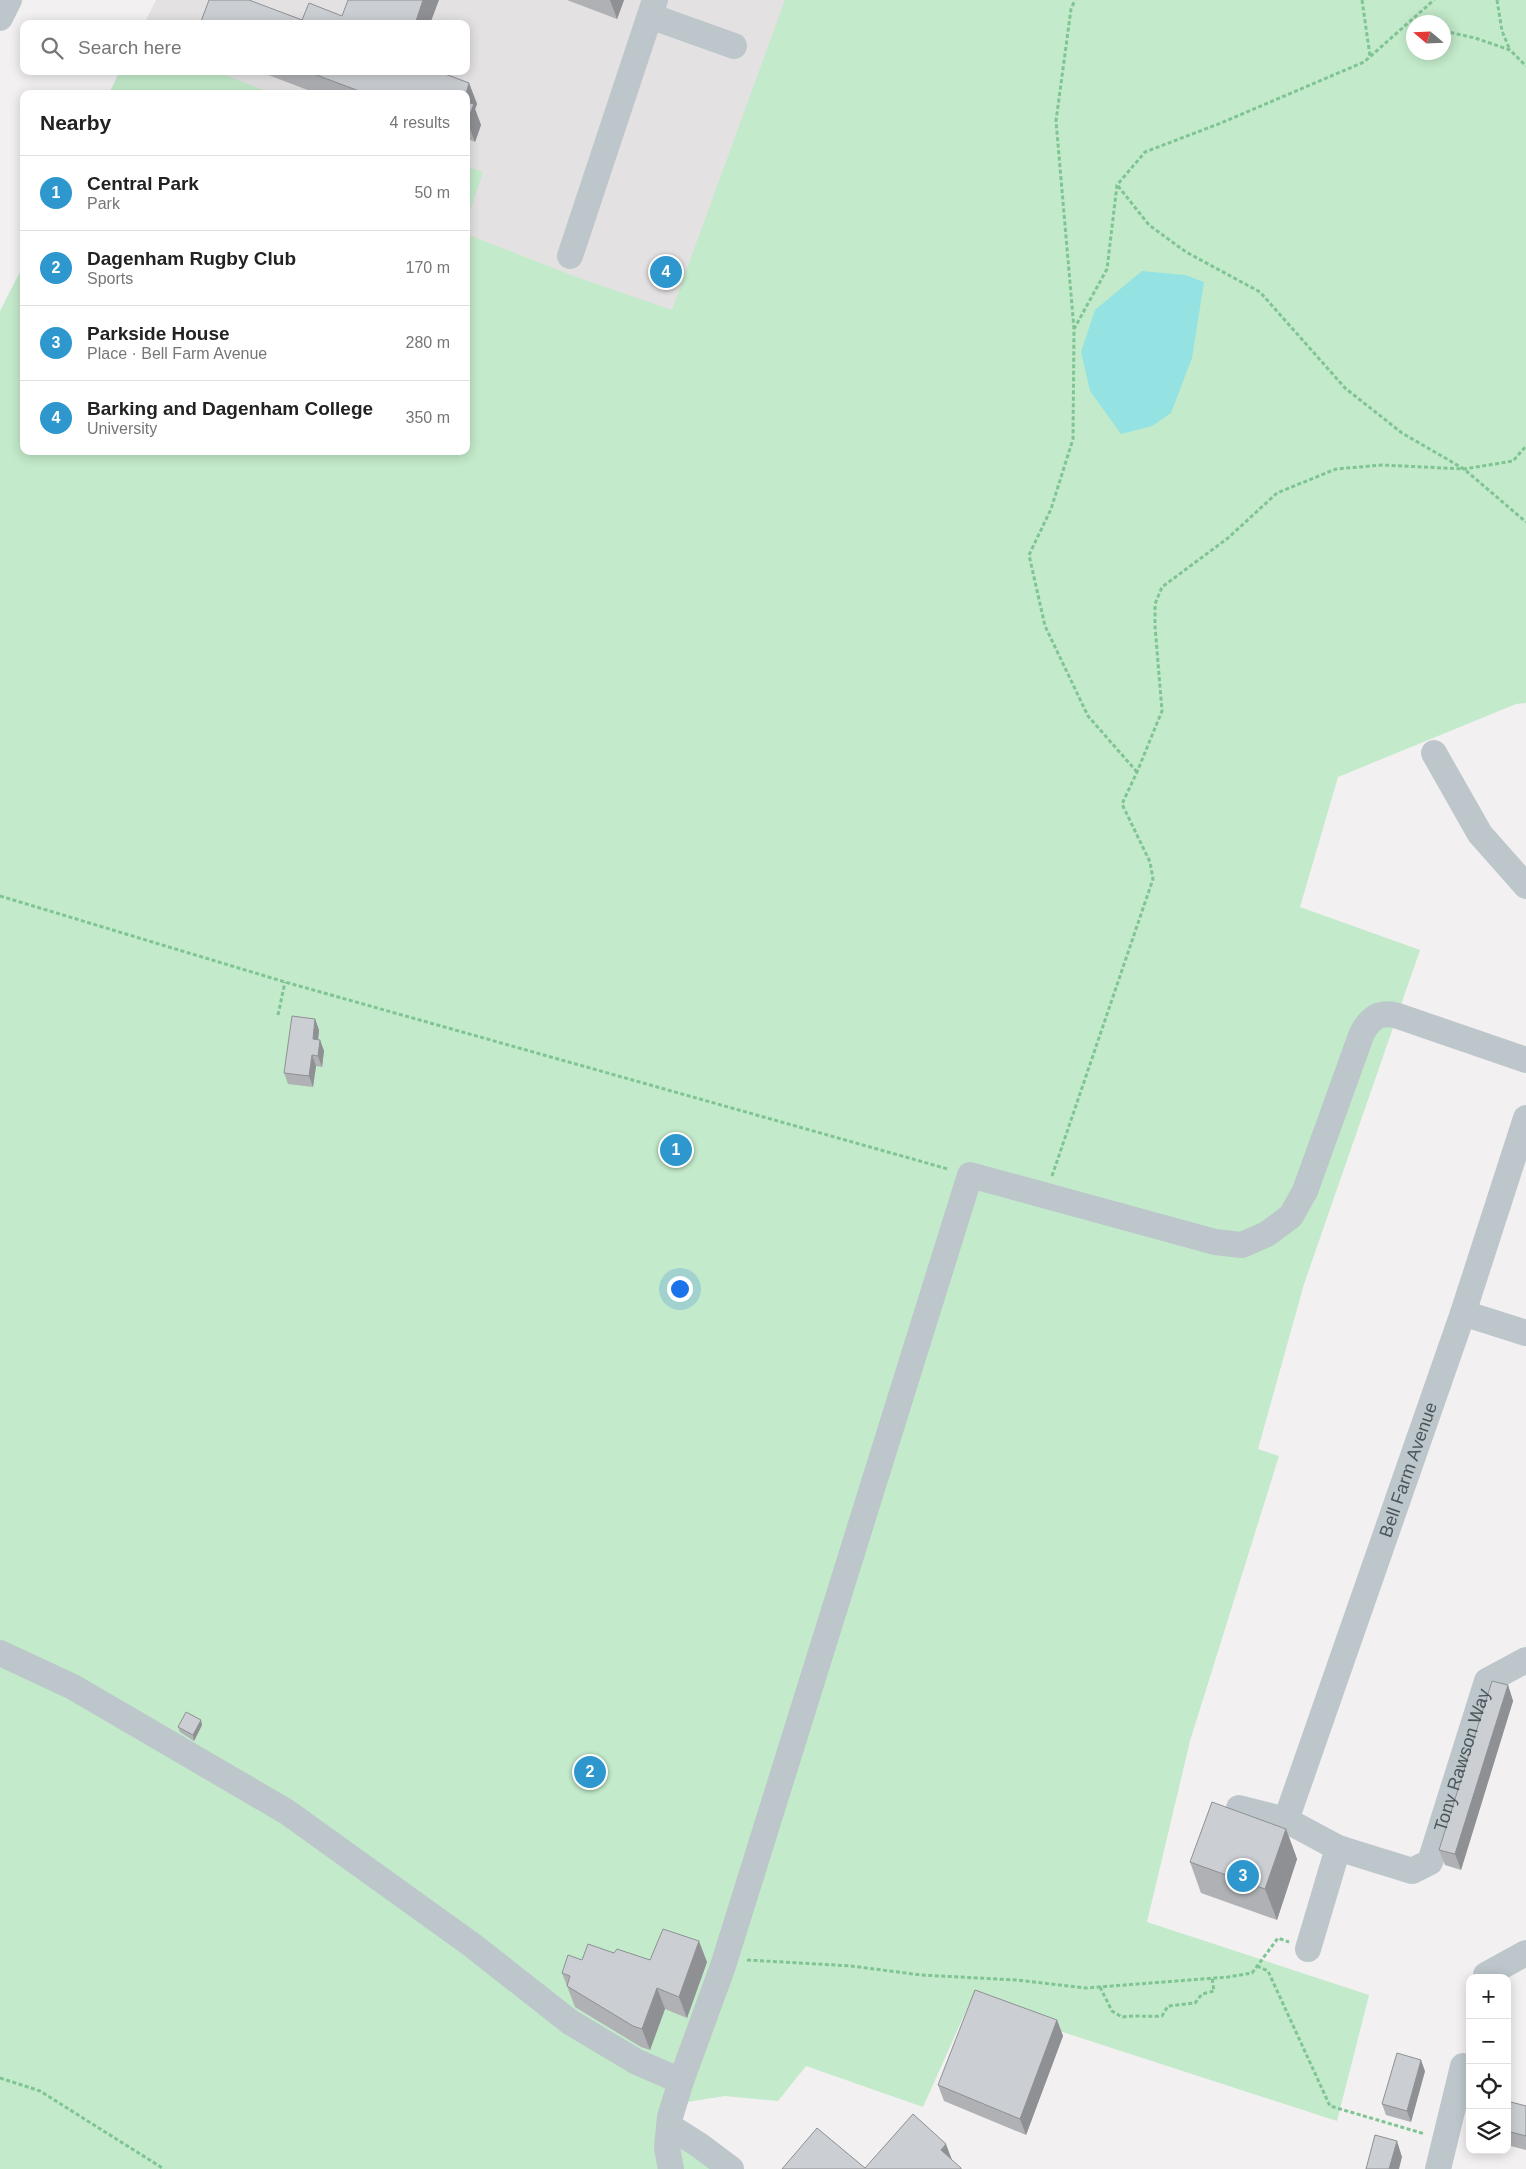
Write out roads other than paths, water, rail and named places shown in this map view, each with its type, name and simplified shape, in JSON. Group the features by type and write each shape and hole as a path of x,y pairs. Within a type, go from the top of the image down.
{"street":[{"path":"0,18 9,0"},
{"path":"570,256 653,8 734,46"},
{"path":"1434,753 1480,834 1525,883"},
{"path":"671,2169 667,2148 669,2126 681,2081 725,1961 970,1175 1215,1242 1242,1245 1267,1234 1290,1216 1305,1191 1362,1033 1374,1016 1384,1013 1398,1016 1526,1060"},
{"name":"Bell Farm Avenue","path":"1286,1820 1463,1312 1526,1118"},
{"path":"1463,1312 1526,1333"},
{"path":"0,1653 73,1687 287,1812 472,1945 570,2022 637,2062 681,2081"},
{"name":"Tony Rawson Way","path":"1338,1848 1412,1871 1430,1862 1487,1681 1526,1660"},
{"path":"1239,1808 1286,1820 1338,1848 1308,1949"},
{"path":"1488,1974 1526,1953"},
{"path":"1444,2161 1463,2066"},
{"path":"669,2126 731,2169"}],"water":[{"path":"1142,271 1185,275 1204,282 1192,358 1171,413 1152,426 1121,434 1090,391 1081,352 1095,310"}],"place":[{"name":"Barking and Dagenham College","path":"666,272"},
{"name":"Central Park","path":"676,1150"},
{"name":"Dagenham Rugby Club","path":"590,1772"},
{"name":"Parkside House","path":"1243,1876"}]}
